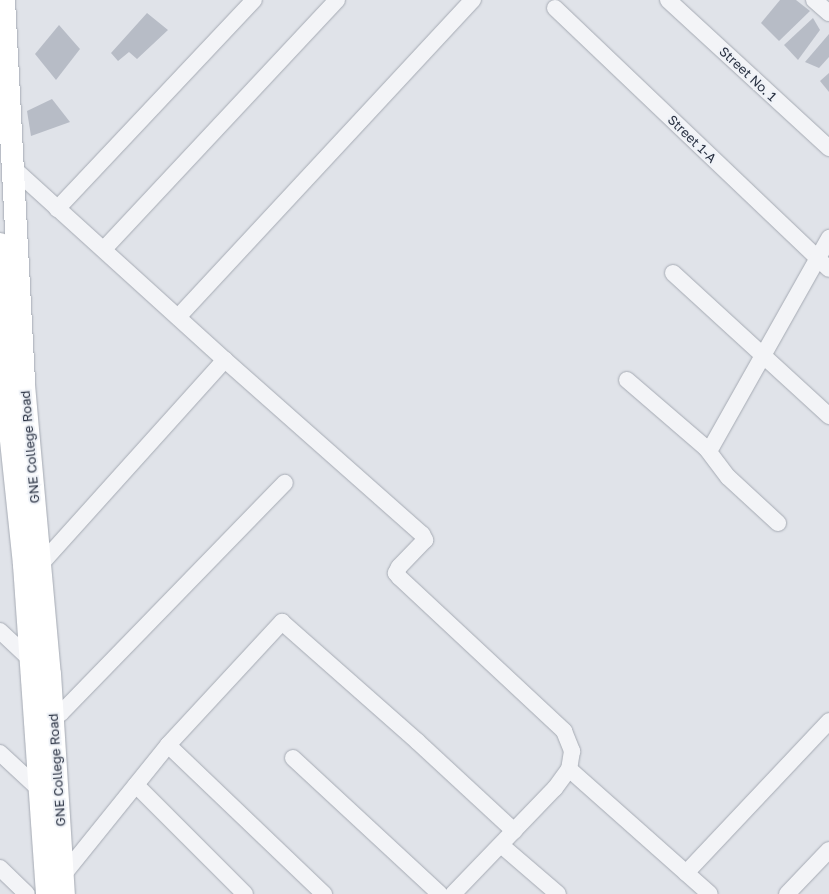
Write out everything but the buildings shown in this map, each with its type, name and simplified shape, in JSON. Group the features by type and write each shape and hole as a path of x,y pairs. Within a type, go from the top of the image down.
{"street":[{"name":"GNE College Road","path":"4,0 24,385 41,564 44,723 40,790 47,894"},
{"path":"58,209 254,0"},
{"path":"104,249 337,0"},
{"path":"179,316 473,0"},
{"name":"Street No. 1","path":"668,0 829,148"},
{"path":"814,0 829,14"},
{"name":"Street 1-A","path":"554,3 823,264"},
{"path":"12,167 179,316 225,360 422,534 425,540 399,567 396,573 398,577 564,731 572,752 569,770 501,845 453,894"},
{"path":"706,448 712,446 717,440 764,356 823,264 829,238"},
{"name":"GNE College Road","path":"0,244 3,396 24,566 29,658 44,723 64,884"},
{"path":"673,273 829,416"},
{"path":"41,564 225,360"},
{"path":"627,380 706,448 728,477 778,523"},
{"path":"44,723 285,483"},
{"path":"64,884 136,785 168,745 282,622 412,737 514,831"},
{"path":"0,631 29,658"},
{"path":"686,873 829,721"},
{"path":"168,745 324,894"},
{"path":"0,753 40,790"},
{"path":"293,758 440,894"},
{"path":"569,770 710,894"},
{"path":"136,785 245,894"},
{"path":"501,845 558,894"},
{"path":"787,894 829,850"},
{"path":"0,868 27,894"}]}
